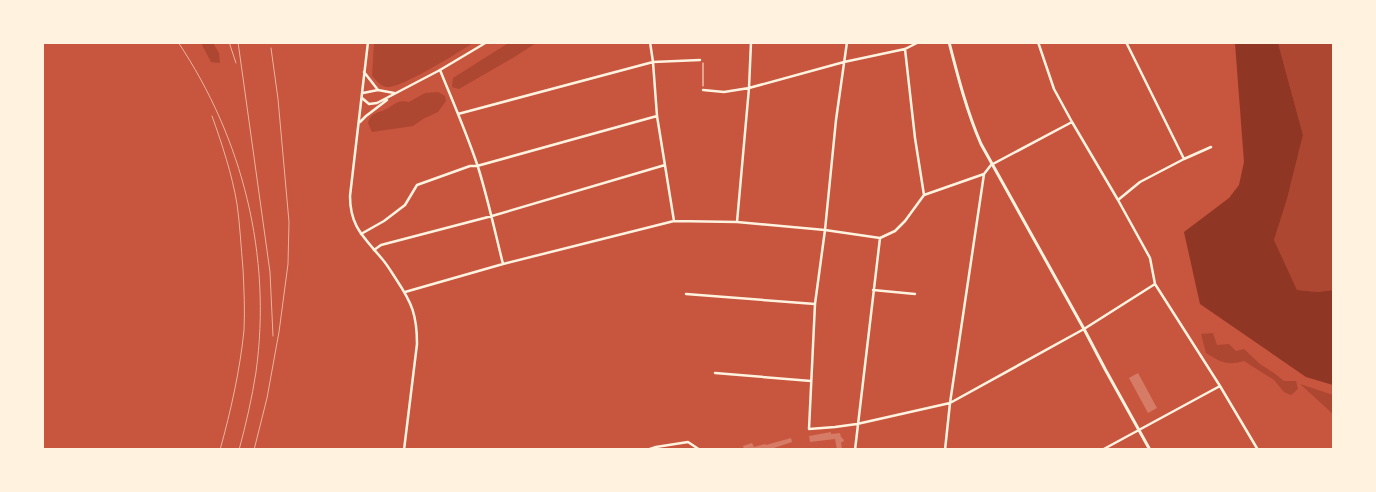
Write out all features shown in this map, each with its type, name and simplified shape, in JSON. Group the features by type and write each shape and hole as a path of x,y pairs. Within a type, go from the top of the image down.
{"main road":[{"path":"949,42 972,125 991,165 1150,450"}],"street":[{"path":"368,42 350,208 355,224 361,234 384,261 405,292 415,317 417,330 414,371 404,450"},
{"path":"362,98 369,104 377,103 440,70 487,42"},
{"path":"650,42 657,116 674,220"},
{"path":"737,222 749,88 751,42"},
{"path":"847,42 815,304 809,429 857,424 950,403 1084,329 1155,284"},
{"path":"703,90 724,92 749,88 844,62 905,48 918,42"},
{"path":"1038,42 1054,88 1150,258 1155,284 1258,450"},
{"path":"1126,42 1184,159"},
{"path":"905,48 915,138 924,195"},
{"path":"458,114 653,62 700,60"},
{"path":"440,70 477,166 492,216 503,264"},
{"path":"364,72 378,90"},
{"path":"362,93 378,90 396,93"},
{"path":"359,123 396,93"},
{"path":"361,234 384,221 405,205 417,184 470,166 477,166 657,116"},
{"path":"945,450 950,403 984,174 991,165 1072,122"},
{"path":"1118,200 1140,182 1211,147"},
{"path":"374,250 381,245 492,216 665,165"},
{"path":"405,292 503,264 674,220 737,222 825,230 880,238 895,231 924,195 984,174"},
{"path":"854,450 880,238"},
{"path":"874,290 915,294"},
{"path":"686,294 815,304"},
{"path":"714,373 811,381"},
{"path":"1102,450 1220,386"},
{"path":"647,450 688,442 700,450"}],"path":[{"path":"700,60 703,62 703,90"}],"shaded area":[{"path":"374,42 473,43 417,76 405,82 387,87 380,84 372,76"},
{"path":"510,42 536,43 459,89 452,87 453,78"},
{"path":"201,43 213,43 219,53 220,63 211,62"},
{"path":"1235,43 1278,43 1303,135 1287,199 1274,240 1297,290 1318,292 1333,290 1333,385 1306,377 1200,304 1184,232 1229,198 1239,185 1244,162"},
{"path":"1278,43 1333,43 1333,290 1318,292 1297,290 1274,240 1287,199 1303,135"},
{"path":"438,92 445,96 446,101 438,112 413,126 372,132 368,123 371,116 397,102 409,102 425,93"},
{"path":"1213,333 1217,345 1229,344 1236,351 1244,349 1260,364 1284,381 1296,381 1298,389 1291,395 1284,392 1274,380 1244,361 1224,362 1206,353 1201,334"},
{"path":"1300,384 1333,395 1333,414"}],"building":[{"path":"1138,373 1157,408 1148,413 1129,378"},
{"path":"831,432 831,434 840,433 844,440 841,442 842,450 837,450 835,439 810,442 809,436"},
{"path":"791,438 792,442 768,450 744,450 743,446 752,443 754,447 766,445"}],"railway":[{"path":"178,42 201,79 220,118 235,158 247,200 255,242 260,285 260,328 256,372 239,450"},
{"path":"229,42 236,63"},
{"path":"238,42 270,272 273,336"},
{"path":"254,450 267,398 279,332 288,264 289,222 278,99 271,48"},
{"path":"212,116 226,159 237,204 244,300 244,330 240,360 220,450"}]}
